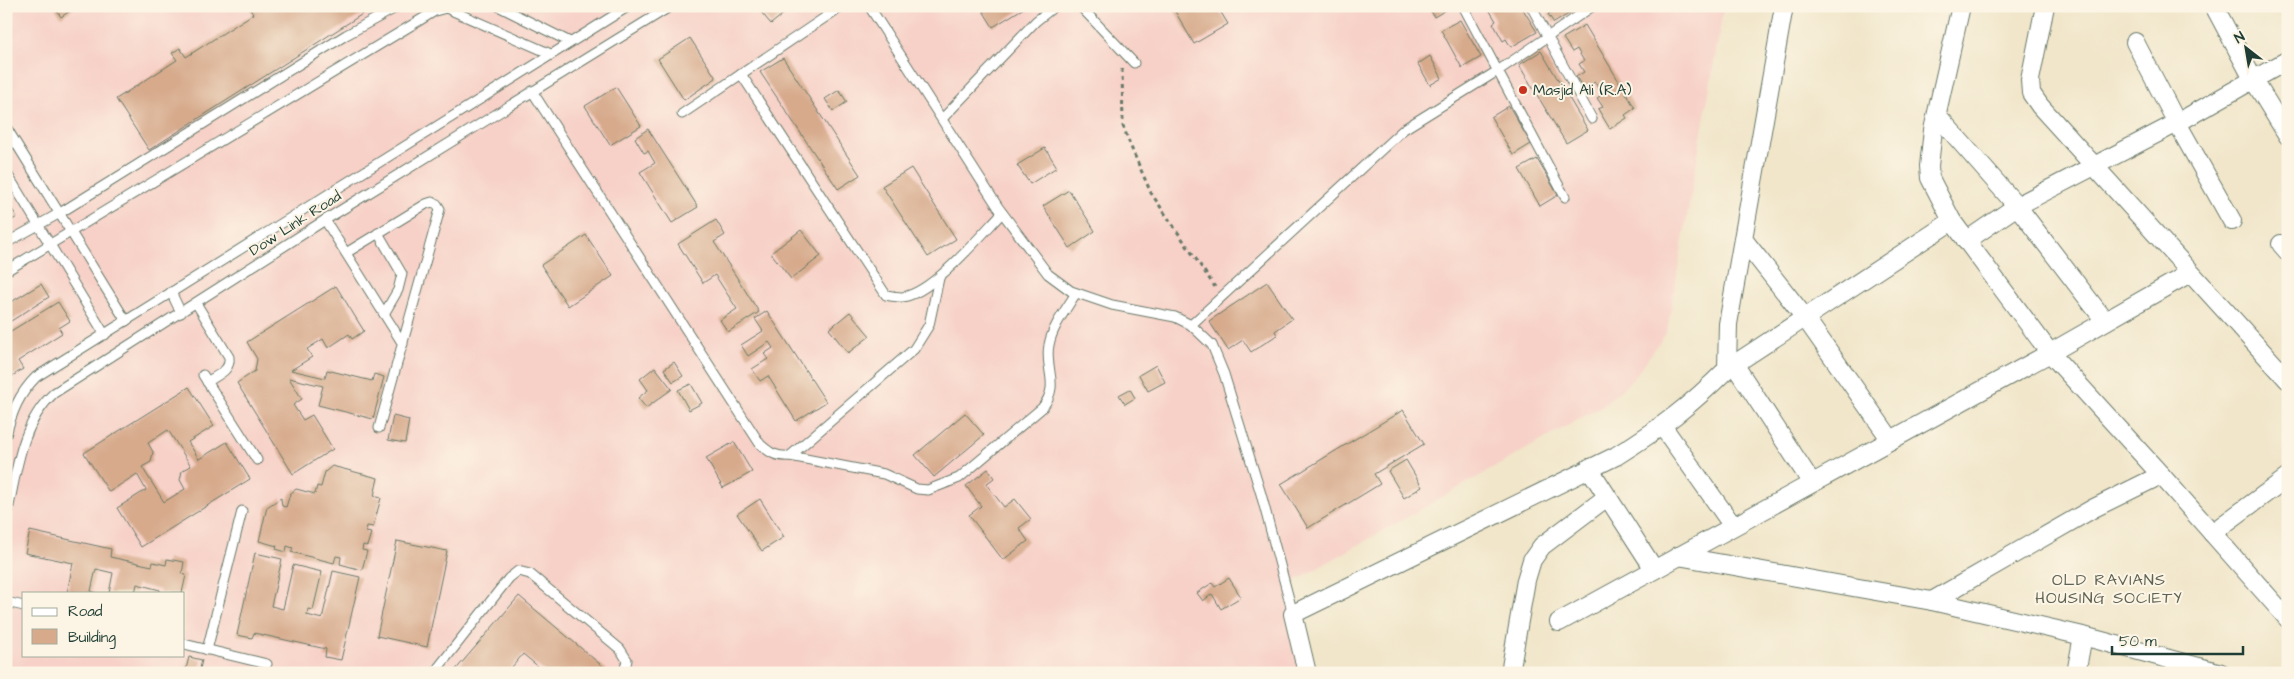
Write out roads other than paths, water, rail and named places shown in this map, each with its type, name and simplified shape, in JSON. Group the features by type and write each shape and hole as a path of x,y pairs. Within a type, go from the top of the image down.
{"street":[{"path":"1784,6 1728,324 1730,367 1812,483"},
{"path":"1961,6 1937,115 1929,166 1930,178 1952,221 2050,353 2288,619"},
{"path":"2046,6 2030,80 2032,94 2040,106 2288,380"},
{"path":"2214,6 2253,79 2288,136"},
{"path":"2135,42 2177,123 2232,221"},
{"path":"1966,241 2017,206 2177,123 2288,60"},
{"path":"1937,115 2017,206 2105,322"},
{"path":"1306,673 1293,614 1616,456 1663,427 1694,402 1730,367 1806,319 1952,221"},
{"path":"1743,239 1806,319 1891,440"},
{"path":"1560,622 2050,353 2190,273"},
{"path":"1663,427 1733,526"},
{"path":"1589,468 1654,569"},
{"path":"1932,601 2094,508 2161,475"},
{"path":"2212,533 2288,477"},
{"path":"1510,673 1526,580 1532,560 1542,546 1607,497"},
{"path":"1678,556 1932,601 2083,636 2221,673"},
{"path":"2076,673 2083,636"}],"lane":[{"path":"6,243 60,213 346,35 399,6"},
{"path":"498,6 570,42"},
{"name":"Dow Link Road","path":"6,435 12,413 19,398 36,377 629,6"},
{"name":"Dow Link Road","path":"6,520 28,428 45,401 61,388 182,313 325,220 671,6"},
{"path":"870,6 1002,213 1048,274 1076,293 1112,305 1175,317 1191,325 1212,345 1224,374 1261,494 1293,614"},
{"path":"942,119 1036,21 1055,6"},
{"path":"1080,6 1134,63"},
{"path":"1463,6 1565,197"},
{"path":"1531,6 1592,118"},
{"path":"1191,325 1404,129 1498,70 1593,6"},
{"path":"6,271 72,233 434,12 446,7 551,54"},
{"path":"682,114 836,8"},
{"path":"741,74 886,295 903,297 917,292 939,278 1002,213"},
{"path":"532,91 760,444 771,453 780,457 790,456 884,474 917,489 928,490 959,478 1042,408 1050,398 1052,389 1049,344 1076,293"},
{"path":"6,127 126,321"},
{"path":"6,172 105,335"},
{"path":"346,253 426,204 432,202 437,204 440,209 379,428"},
{"path":"325,220 403,344"},
{"path":"378,233 402,274 398,290 384,314"},
{"path":"790,456 914,348 929,325 939,278"},
{"path":"171,292 182,313"},
{"path":"196,303 229,357 230,363 227,369 205,379 257,460"},
{"path":"207,650 242,511"},
{"path":"434,673 509,578 518,571 530,574 620,649 627,660 624,673"},
{"path":"6,602 22,606"},
{"path":"185,644 266,664"}],"place":[{"name":"Masjid Ali (R.A)","path":"1523,90"}],"district":[{"name":"OLD RAVIANS HOUSING SOCIETY","path":"2109,588"}]}
